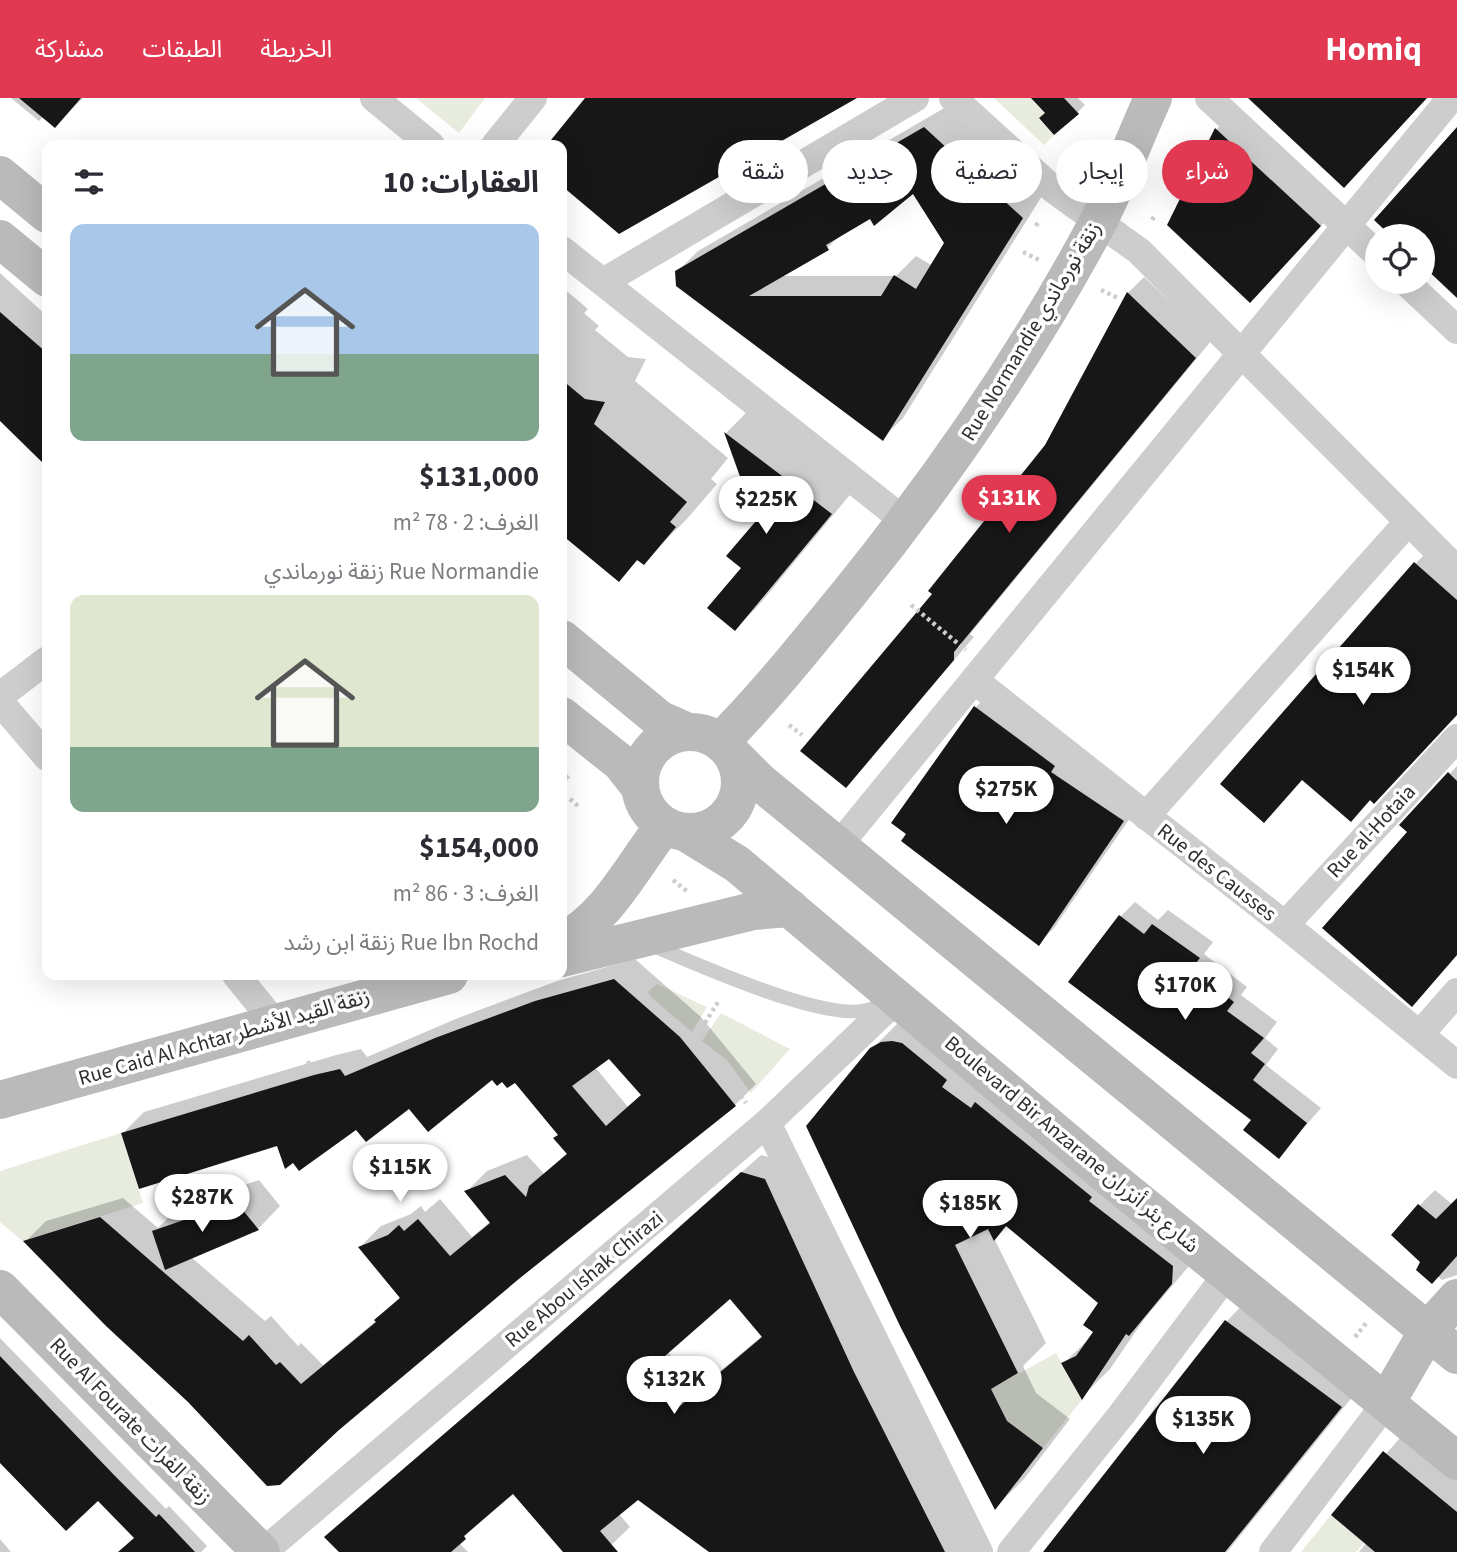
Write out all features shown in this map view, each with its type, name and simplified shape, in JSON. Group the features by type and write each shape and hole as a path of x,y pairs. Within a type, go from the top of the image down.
{"main road":[{"name":"Rue Normandie زنقة نورماندي","path":"714,743 761,702 906,522 966,439 1069,274 1098,220 1153,98"},
{"path":"0,175 42,210"},
{"path":"0,239 42,274"},
{"path":"567,643 659,719 714,743 1387,1299 1429,1329 1457,1355"},
{"path":"567,720 621,763 639,786 647,809 674,829 713,827 732,810 739,793 741,777 714,743 672,735 652,749 643,762 639,786"},
{"path":"567,937 587,923 674,829"},
{"name":"Boulevard Bir Anzarane شارع بئر أنزران","path":"674,829 720,851 1227,1274 1457,1461"},
{"path":"567,957 753,911 790,908"},
{"name":"Rue Caid Al Achtar زنقة القيد الأشطر","path":"0,1100 431,980"},
{"name":"Rue Al Fourate زنقة الفرات","path":"0,1289 262,1552"},
{"path":"1386,1403 1429,1329 1457,1297"}],"street":[{"path":"374,98 425,140"},
{"path":"499,140 533,98"},
{"path":"603,282 915,98"},
{"path":"953,98 1054,190 1139,251 1457,570"},
{"path":"1209,98 1365,243"},
{"path":"838,845 1451,98"},
{"path":"567,254 906,522"},
{"path":"1419,294 1457,330"},
{"path":"1146,816 1408,522"},
{"path":"0,696 42,664"},
{"name":"Rue des Causses","path":"974,680 1285,925 1457,1065"},
{"path":"0,702 42,751"},
{"name":"Rue al-Hotaia","path":"1285,925 1457,738"},
{"path":"240,980 275,1023"},
{"path":"1420,1034 1457,992"},
{"name":"Rue Abou Ishak Chirazi","path":"262,1552 895,996"},
{"path":"758,1115 979,1552"},
{"path":"1011,1552 1122,1414 1227,1274"},
{"path":"1273,1552 1386,1403"}],"lane":[{"path":"640,941 811,1006 861,1013 873,1010 895,996"}],"path":[{"path":"1023,252 1040,260"},
{"path":"1101,290 1118,298"},
{"path":"911,605 966,650"},
{"path":"789,724 802,735"},
{"path":"570,799 578,806"},
{"path":"613,971 711,1056 758,1115"},
{"path":"694,1041 718,1002"},
{"path":"308,1061 310,1068"},
{"path":"1355,1336 1368,1321"}],"shaded area":[{"path":"416,98 485,98 459,133"},
{"path":"994,98 1038,98 1034,102 1045,113 1039,119 1054,135 1044,145 1042,140 1039,140"},
{"path":"657,984 707,1007 692,1032 651,997 648,992"},
{"path":"721,1013 790,1049 751,1093 727,1060 702,1041"},
{"path":"121,1133 143,1203 31,1238 31,1248 0,1222 0,1171"},
{"path":"1056,1353 1082,1400 1043,1448 1007,1421 991,1389"},
{"path":"1331,1515 1364,1543 1356,1552 1301,1552"}],"building":[{"path":"19,98 81,98 55,128"},
{"path":"585,98 857,98 784,140 718,140 718,177 619,234 567,190 567,140 551,140"},
{"path":"1031,98 1064,98 1079,114 1054,135 1039,118 1045,113"},
{"path":"1248,98 1427,98 1344,188"},
{"path":"924,127 938,140 931,140 931,203 1007,203 1023,218 883,441 676,286 675,271 793,203 808,203 808,194 822,186 822,203 902,203 874,226 870,219 826,245 829,250 749,296 881,296 894,275 916,289 944,243 917,200 917,140 902,140"},
{"path":"1457,127 1457,298 1435,277 1435,224 1378,224 1374,220"},
{"path":"1215,128 1228,140 1209,140"},
{"path":"1253,163 1321,226 1250,303 1167,225 1178,203 1253,203"},
{"path":"1127,292 1196,358 954,652 954,660 846,788 800,751 932,594 928,591 1045,445"},
{"path":"0,312 42,349 42,462 0,421"},
{"path":"567,384 585,399 605,402 594,424 687,502 670,522 676,527 644,565 637,560 619,582 567,539"},
{"path":"724,432 832,514 735,631 707,608 741,568 726,556 756,521"},
{"path":"1414,562 1457,600 1457,715 1374,804 1370,800 1351,822 1302,780 1264,823 1220,784"},
{"path":"974,706 1055,766 1051,772 1124,821 1039,946 901,841 906,834 891,823"},
{"path":"1448,772 1457,781 1457,955 1412,1007 1322,928 1407,832 1399,825"},
{"path":"1119,915 1144,934 1152,924 1200,958 1191,969 1234,1002 1227,1011 1264,1038 1251,1053 1265,1064 1253,1080 1307,1123 1279,1159 1243,1130 1251,1120 1068,982"},
{"path":"614,979 680,1037 736,1106 520,1278 339,1430 280,1485 267,1486 188,1402 106,1326 23,1241 100,1217 243,1341 249,1335 276,1365 280,1362 301,1384 376,1322 374,1320 400,1298 358,1247 388,1235 399,1225 404,1231 418,1219 450,1256 490,1223 464,1191 505,1175 526,1197 529,1186 567,1154 553,1138 558,1135 515,1083 507,1088 502,1082 497,1086 492,1080 428,1132 409,1109 366,1142 356,1130 299,1171 293,1163 285,1169 277,1146 139,1189 121,1133 314,1075 340,1069 345,1076 435,1038 535,1001","holes":["609,1059 641,1095 606,1126 572,1086"]},
{"path":"881,1042 902,1043 947,1080 942,1087 971,1108 975,1102 1092,1197 1089,1201 1173,1266 1172,1284 1129,1336 1126,1334 1082,1400 1061,1363 1076,1356 1093,1332 1083,1325 1098,1303 1006,1226 994,1241 988,1229 955,1245 1018,1373 991,1389 1007,1421 1043,1448 995,1510 900,1326 806,1126 870,1048"},
{"path":"741,1172 765,1179 854,1372 945,1552 709,1552 638,1500 600,1531 618,1552 563,1552 513,1494 464,1536 466,1539 451,1552 339,1552 324,1537 530,1360","holes":["730,1299 762,1337 680,1406 649,1370"]},
{"path":"1457,1198 1457,1256 1432,1284 1416,1270 1420,1262 1391,1235 1418,1204 1436,1219"},
{"path":"236,1202 259,1230 165,1270 152,1231"},
{"path":"1225,1320 1342,1407 1225,1552 1043,1552"},
{"path":"0,1356 114,1475 156,1517 159,1514 195,1552 118,1552 134,1538 98,1501 66,1531 0,1463"},
{"path":"1383,1451 1457,1512 1457,1552 1375,1552 1331,1515"}]}
